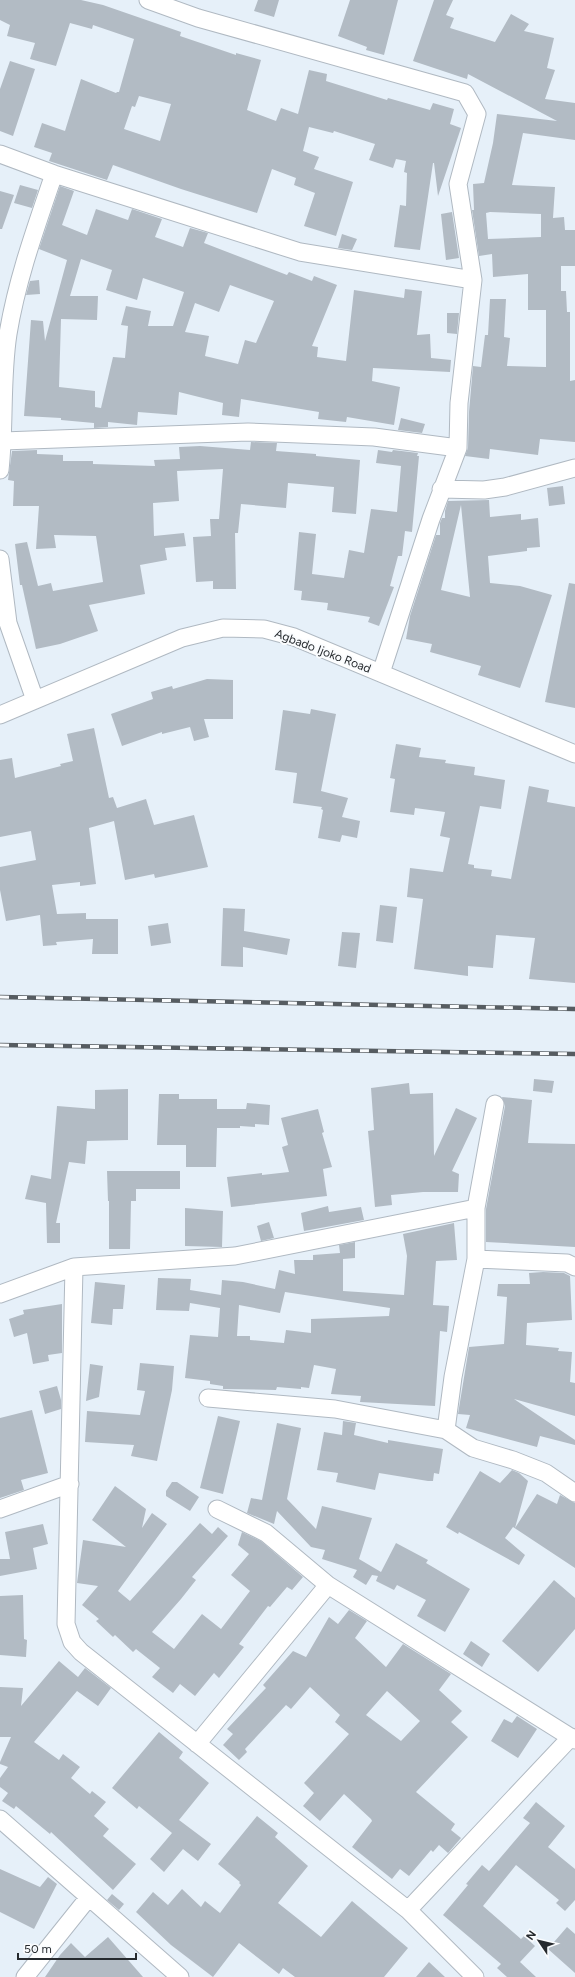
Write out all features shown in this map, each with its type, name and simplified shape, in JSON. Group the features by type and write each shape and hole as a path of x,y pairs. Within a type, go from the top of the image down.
{"street":[{"path":"148,0 198,18 465,94 476,114 458,184 473,280 459,403 458,448 442,490 381,674"},
{"path":"0,154 54,174 300,252 473,280"},
{"path":"0,470 3,441 3,397 8,335 27,256 54,174"},
{"path":"3,441 248,432 374,437 458,448"},
{"path":"442,490 484,490 505,487 575,468"},
{"path":"0,559 8,623 35,700"},
{"name":"Agbado Ijoko Road","path":"0,715 182,638 223,628 264,629 294,637 575,754"},
{"path":"446,1430 453,1377 476,1259 476,1208 495,1104"},
{"path":"0,1294 74,1267 235,1256 476,1208"},
{"path":"476,1259 567,1263 575,1267"},
{"path":"74,1267 66,1624 72,1642 81,1652 408,1910 474,1977"},
{"path":"208,1398 334,1409 446,1430 473,1448 546,1473 575,1493"},
{"path":"0,1509 70,1484"},
{"path":"217,1508 266,1533 328,1585 573,1739 408,1910"},
{"path":"197,1744 328,1585"},
{"path":"0,1819 180,1977"},
{"path":"25,1977 89,1897"}],"building":[{"path":"0,0 81,0 103,5 181,32 180,36 236,55 236,53 261,60 247,110 276,121 281,108 298,114 309,70 327,74 326,81 387,100 388,98 430,110 433,103 454,109 450,124 461,128 438,196 433,163 420,250 394,247 400,205 406,206 407,173 404,172 406,161 396,159 393,168 369,160 375,144 334,131 333,133 309,127 303,151 319,157 314,169 353,182 336,236 304,226 315,193 294,185 296,178 272,169 257,213 181,189 113,165 107,180 49,161 52,153 34,147 42,123 65,131 81,79 116,93 119,92 134,39 93,25 92,29 70,23 56,66 30,59 35,43 7,36 10,25 0,20","holes":["139,96 171,104 160,141 124,129 132,106 135,107"]},
{"path":"258,0 279,0 274,17 254,11"},
{"path":"350,0 398,0 384,55 366,50 367,47 338,36"},
{"path":"434,0 453,0 446,15 454,18 450,28 495,42 511,14 529,24 524,31 554,38 547,68 555,70 545,99 575,103 575,140 523,133 512,185 555,187 553,218 564,217 565,230 575,230 575,266 561,266 561,291 566,291 567,312 570,312 570,381 575,380 575,442 540,439 538,455 490,449 489,459 465,456 468,448 473,366 481,367 485,335 488,335 490,299 506,299 504,337 510,338 507,366 546,367 546,310 528,310 528,274 493,277 492,254 479,256 472,210 474,210 473,184 484,183 493,143 497,114 557,121 468,74 467,79 413,61","holes":["486,213 541,214 541,237 488,239"]},
{"path":"10,61 35,69 13,136 0,131 0,89"},
{"path":"20,185 38,190 32,208 14,203"},
{"path":"60,186 74,191 62,225 87,235 96,209 128,220 132,209 162,219 155,237 183,247 190,228 208,233 204,243 287,275 289,272 312,281 314,276 337,285 312,346 318,347 317,357 346,361 354,290 404,298 405,289 422,291 417,335 430,334 431,358 451,360 450,372 373,368 372,381 400,387 394,425 347,417 346,422 318,419 319,412 241,399 239,417 222,415 223,403 179,392 177,415 138,412 137,425 108,422 108,427 94,428 94,423 61,420 61,418 24,416 31,320 43,321 45,341 67,260 39,249","holes":["81,259 112,270 106,290 137,300 143,278 184,292 173,326 148,326 151,311 126,306 121,325 128,326 125,358 113,357 101,408 95,407 95,391 59,387 61,319 97,320 98,296 70,296","230,285 274,301 256,343 245,340 238,364 205,356 209,336 185,332 195,303 219,312"]},
{"path":"0,191 14,195 2,229 0,229"},
{"path":"452,212 459,258 446,260 441,214"},
{"path":"342,234 357,239 352,250 338,248"},
{"path":"39,280 40,294 26,295 30,281"},
{"path":"447,313 459,313 457,334 447,333"},
{"path":"401,418 425,424 422,433 398,430"},
{"path":"251,442 277,443 276,451 316,454 316,456 360,460 356,514 332,512 334,487 288,483 286,508 241,504 238,533 235,533 236,589 213,589 213,581 196,582 193,537 211,536 210,519 219,519 223,469 177,471 179,501 153,503 154,536 184,533 186,546 165,548 167,560 140,565 145,594 89,605 98,631 60,644 36,649 22,585 20,585 15,544 27,542 38,586 51,583 53,591 103,582 96,536 54,535 56,548 36,549 39,506 13,506 14,481 8,480 12,451 37,450 37,454 63,455 63,461 93,461 93,464 155,466 154,460 180,459 179,447 200,446 250,450"},
{"path":"378,450 418,453 417,456 419,456 412,532 405,531 402,556 398,556 390,586 394,587 379,626 368,622 370,617 327,610 328,603 301,600 302,591 294,590 299,532 316,534 312,574 344,578 349,550 364,553 371,509 397,512 401,466 376,463"},
{"path":"563,486 565,504 549,506 547,488"},
{"path":"489,500 490,517 521,514 521,520 538,518 540,547 527,548 527,551 488,556 490,583 520,586 552,595 520,688 478,675 481,666 430,652 432,644 406,639 410,616 436,535 440,535 440,523 442,518 445,518 445,511 448,501","holes":["461,505 470,597 441,590"]},
{"path":"569,583 575,584 575,708 545,702"},
{"path":"207,679 233,680 233,719 204,719 209,737 194,741 190,727 162,734 162,732 122,746 111,714 153,699 151,692 172,686 173,689"},
{"path":"311,709 336,714 321,791 348,798 342,817 360,821 357,838 342,835 340,842 318,838 323,810 321,809 322,807 293,803 297,773 275,770 283,710 310,714"},
{"path":"94,728 109,798 113,797 117,808 146,799 154,825 194,815 208,867 155,878 154,874 125,880 114,821 89,828 96,884 80,886 80,882 52,885 57,914 86,913 86,919 118,919 118,954 92,954 93,939 56,942 57,945 43,946 40,915 6,921 0,890 0,867 36,860 31,831 0,837 0,760 12,758 15,778 61,766 60,764 73,761 67,734"},
{"path":"396,744 421,748 419,757 446,760 445,763 475,767 474,775 505,780 501,809 480,806 468,864 474,865 474,868 492,870 491,876 511,879 529,786 549,790 547,802 575,807 575,983 529,979 535,938 496,935 493,968 468,966 468,976 414,969 423,899 407,897 410,868 443,872 450,838 440,836 445,812 415,808 414,815 390,812 395,779 390,778"},
{"path":"380,905 397,907 393,943 376,941"},
{"path":"223,908 245,909 244,931 290,939 287,955 243,947 243,967 221,966"},
{"path":"168,923 171,943 151,946 148,926"},
{"path":"342,932 360,933 356,968 338,966"},
{"path":"534,1079 554,1081 552,1093 533,1091"},
{"path":"409,1083 410,1094 433,1093 434,1156 456,1108 477,1118 452,1171 459,1174 458,1192 423,1192 391,1195 392,1205 375,1207 368,1131 374,1130 371,1088"},
{"path":"128,1089 128,1140 87,1141 85,1164 69,1162 56,1223 60,1223 60,1243 47,1243 46,1203 25,1199 31,1175 51,1179 57,1106 95,1109 95,1090"},
{"path":"159,1094 179,1094 179,1099 217,1099 217,1109 246,1109 247,1103 270,1105 269,1125 255,1124 255,1127 240,1126 240,1128 217,1128 216,1167 186,1167 186,1145 157,1145"},
{"path":"502,1097 532,1100 528,1143 575,1144 575,1247 486,1242 486,1209 505,1106"},
{"path":"318,1109 324,1132 322,1133 332,1167 323,1169 327,1196 231,1207 227,1177 289,1172 282,1147 288,1145 281,1118"},
{"path":"107,1171 180,1171 180,1189 136,1189 136,1201 131,1201 130,1249 109,1249 109,1201"},
{"path":"328,1206 329,1212 361,1207 364,1220 304,1231 301,1213"},
{"path":"185,1208 223,1211 222,1247 185,1246"},
{"path":"269,1222 274,1238 261,1241 257,1226"},
{"path":"454,1223 457,1260 436,1261 433,1305 449,1306 447,1332 440,1331 435,1406 360,1402 361,1396 331,1394 336,1369 314,1365 309,1388 301,1387 301,1389 277,1387 276,1390 223,1389 223,1386 210,1384 210,1381 185,1378 190,1335 218,1337 220,1308 190,1303 189,1311 156,1310 158,1278 191,1279 190,1290 221,1295 222,1280 243,1282 275,1289 279,1270 295,1274 294,1260 313,1260 313,1255 340,1253 339,1245 355,1242 355,1258 343,1259 343,1291 404,1295 407,1256 403,1234","holes":["285,1292 390,1308 389,1316 311,1319 311,1333 286,1330 284,1343 250,1340 250,1336 237,1336 239,1305 280,1313"]},
{"path":"529,1273 564,1273 570,1276 572,1320 527,1323 526,1345 559,1348 558,1351 572,1352 570,1382 575,1383 575,1416 514,1399 575,1440 575,1445 540,1436 537,1447 466,1428 470,1415 458,1414 469,1347 504,1344 507,1297 497,1296 498,1284 530,1284"},
{"path":"95,1282 125,1285 123,1309 113,1309 112,1325 91,1323"},
{"path":"62,1304 62,1353 48,1355 49,1361 33,1364 27,1333 14,1337 9,1319 24,1314 23,1310"},
{"path":"140,1363 174,1366 172,1390 157,1461 131,1456 134,1445 85,1442 87,1411 140,1415 145,1391 137,1390"},
{"path":"90,1364 103,1366 99,1397 86,1401"},
{"path":"57,1386 61,1400 61,1409 45,1414 39,1391"},
{"path":"32,1410 48,1473 21,1480 24,1490 0,1498 0,1418"},
{"path":"218,1416 240,1421 223,1494 200,1488"},
{"path":"343,1421 356,1423 354,1435 388,1443 388,1440 443,1449 439,1474 434,1473 433,1481 428,1481 379,1473 375,1490 336,1482 338,1473 317,1470 324,1432 342,1435"},
{"path":"277,1423 301,1428 287,1499 316,1529 322,1506 372,1518 359,1559 381,1572 396,1543 428,1560 426,1563 470,1589 445,1632 417,1616 426,1600 397,1585 394,1590 376,1581 378,1576 372,1575 366,1585 353,1577 357,1570 322,1559 325,1550 311,1547 277,1511 274,1524 247,1513 251,1498 262,1500"},
{"path":"512,1470 519,1473 528,1481 515,1528 537,1494 557,1504 560,1495 575,1503 575,1568 513,1527 505,1538 525,1555 519,1565 459,1532 458,1534 446,1527 480,1471 500,1483"},
{"path":"172,1482 177,1482 199,1497 190,1511 166,1496 166,1491"},
{"path":"115,1486 146,1509 142,1528 152,1513 167,1524 118,1591 130,1601 200,1523 212,1534 218,1527 228,1536 192,1577 196,1580 152,1632 174,1649 202,1614 221,1629 250,1591 231,1575 249,1554 238,1545 242,1532 261,1541 303,1577 292,1590 287,1587 270,1607 268,1606 239,1644 244,1647 219,1678 214,1673 195,1696 180,1684 173,1693 152,1677 160,1668 136,1649 133,1652 115,1635 113,1637 96,1621 99,1619 82,1605 98,1586 77,1583 83,1540 126,1547 92,1520"},
{"path":"43,1524 48,1544 33,1548 37,1569 0,1576 0,1559 10,1559 5,1532"},
{"path":"554,1580 575,1598 575,1629 538,1672 502,1641"},
{"path":"23,1595 24,1639 27,1640 26,1657 0,1655 0,1596"},
{"path":"349,1610 367,1621 355,1638 386,1667 403,1644 451,1674 439,1690 462,1711 451,1722 468,1737 416,1792 455,1824 451,1830 461,1838 448,1853 439,1845 433,1852 431,1850 409,1876 400,1869 392,1879 352,1847 372,1821 344,1794 320,1821 303,1806 314,1793 304,1783 349,1734 335,1722 340,1715 310,1687 291,1709 286,1705 245,1749 247,1752 239,1760 223,1745 233,1734 227,1729 266,1688 263,1685 293,1651 306,1657 329,1617 338,1624","holes":["387,1691 420,1721 401,1741 366,1715"]},
{"path":"471,1641 490,1654 482,1667 463,1654"},
{"path":"59,1661 78,1677 85,1668 111,1688 98,1706 77,1691 34,1742 59,1760 63,1754 80,1767 71,1778 90,1794 92,1791 106,1802 94,1816 109,1829 103,1836 136,1864 113,1890 51,1832 50,1834 16,1806 14,1809 2,1801 8,1793 0,1787 0,1778 8,1767 0,1764 0,1762 11,1737 0,1737 0,1687 23,1688 21,1706"},
{"path":"517,1716 537,1729 518,1758 491,1741 504,1719 512,1723"},
{"path":"159,1732 183,1752 179,1758 209,1783 179,1820 211,1844 198,1861 183,1849 164,1872 150,1859 172,1833 139,1806 137,1809 112,1788"},
{"path":"536,1802 565,1826 548,1847 575,1869 575,1900 565,1911 556,1903 559,1900 516,1865 483,1906 521,1939 524,1936 535,1946 520,1962 536,1977 507,1977 497,1968 501,1964 443,1915 468,1885 466,1884 482,1865 489,1871 530,1823 523,1818"},
{"path":"257,1816 278,1833 275,1837 308,1866 278,1903 321,1937 352,1901 408,1948 384,1977 295,1977 283,1968 279,1974 239,1943 213,1977 171,1945 136,1912 153,1892 168,1905 182,1889 201,1907 205,1901 220,1913 241,1885 239,1883 240,1882 218,1864"},
{"path":"0,1869 40,1887 48,1877 57,1884 34,1929 0,1912"},
{"path":"112,1894 124,1904 119,1910 107,1900"},
{"path":"567,1927 575,1934 575,1973 548,1949"},
{"path":"108,1937 143,1977 45,1977 60,1955 71,1943 85,1957"},
{"path":"429,1962 445,1977 416,1977"}],"railway":[{"path":"0,997 575,1009"},
{"path":"0,1045 575,1054"}]}
